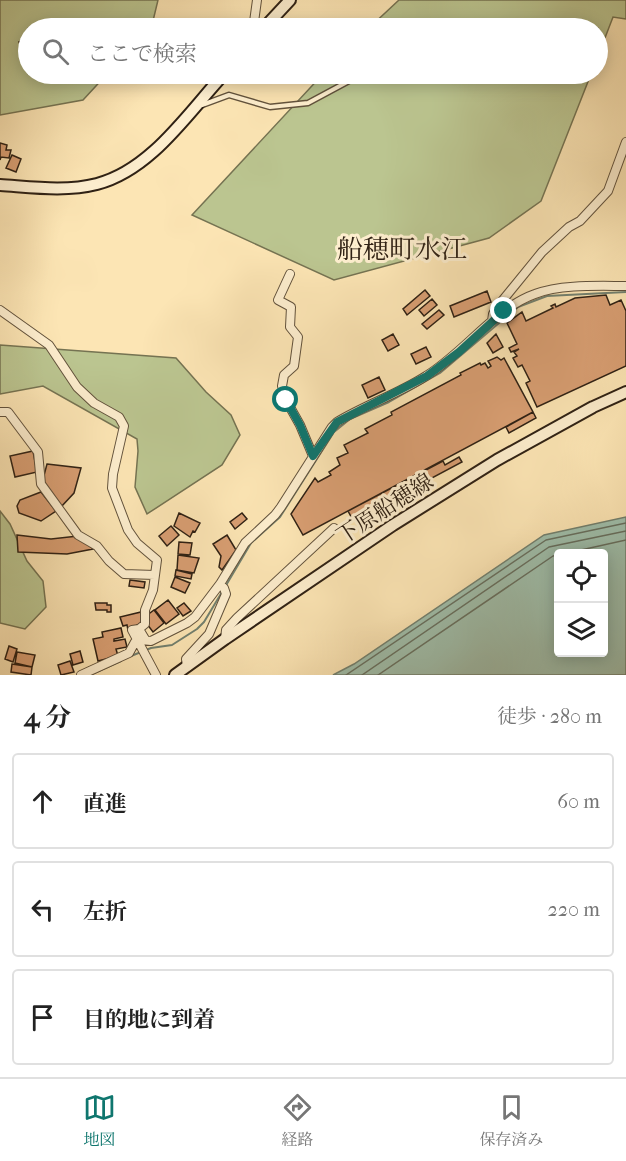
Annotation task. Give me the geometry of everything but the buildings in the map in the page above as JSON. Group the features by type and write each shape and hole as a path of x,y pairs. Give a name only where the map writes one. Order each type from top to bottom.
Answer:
{"main road":[{"path":"273,18 290,0"},
{"path":"0,185 68,188 96,184 117,176 151,154 215,84"},
{"name":"下原船穂線","path":"176,675 393,525 497,460 593,407 626,392"}],"street":[{"path":"255,18 257,0"},
{"path":"492,321 498,306 542,252 569,227 580,221 608,191 626,142"},
{"path":"290,274 278,300 291,307 290,327 298,337 294,366 284,375 282,386 286,400 313,456"},
{"path":"81,675 129,653 195,617 222,586 250,537 275,515 337,422 427,376 459,352 504,311 536,293 593,286 626,286"},
{"path":"0,310 49,345 77,387 94,403 119,417 124,426 112,474 112,488 128,530 137,543 157,560 153,590 145,610 145,624 139,629 141,645 156,675"},
{"path":"0,412 8,412 38,452 41,484 78,535 97,546 124,574 155,575"},
{"path":"225,639 226,630 237,618 334,528"},
{"path":"187,667 186,658 209,634 226,594 222,586"}],"lane":[{"path":"190,111 229,94 270,107 308,103 343,84"}],"green space":[{"path":"0,0 158,0 154,18 18,18 18,84 98,84 83,100 0,115"},
{"path":"399,0 626,0 626,19 613,17 608,30 608,18 380,18"},
{"path":"314,84 587,84 541,201 489,238 334,280 192,215"},
{"path":"0,345 176,358 206,392 231,415 240,435 222,465 147,514 135,487 137,439 43,386 0,394"},
{"path":"0,511 10,524 27,561 43,581 46,607 25,629 0,623"}],"water":[{"path":"626,517 626,675 333,675 354,664 544,535"}],"waterway":[{"path":"225,587 251,543 280,517 334,432 350,419 389,402 440,373 518,307 547,296 626,292"},
{"path":"131,656 151,648 172,645 197,629 204,622 222,592"},
{"path":"90,675 121,661"}],"district":[{"name":"船穂町水江","path":"402,249"}],"route":[{"path":"286,400 313,456 337,422 427,376 459,352 504,311"}]}
